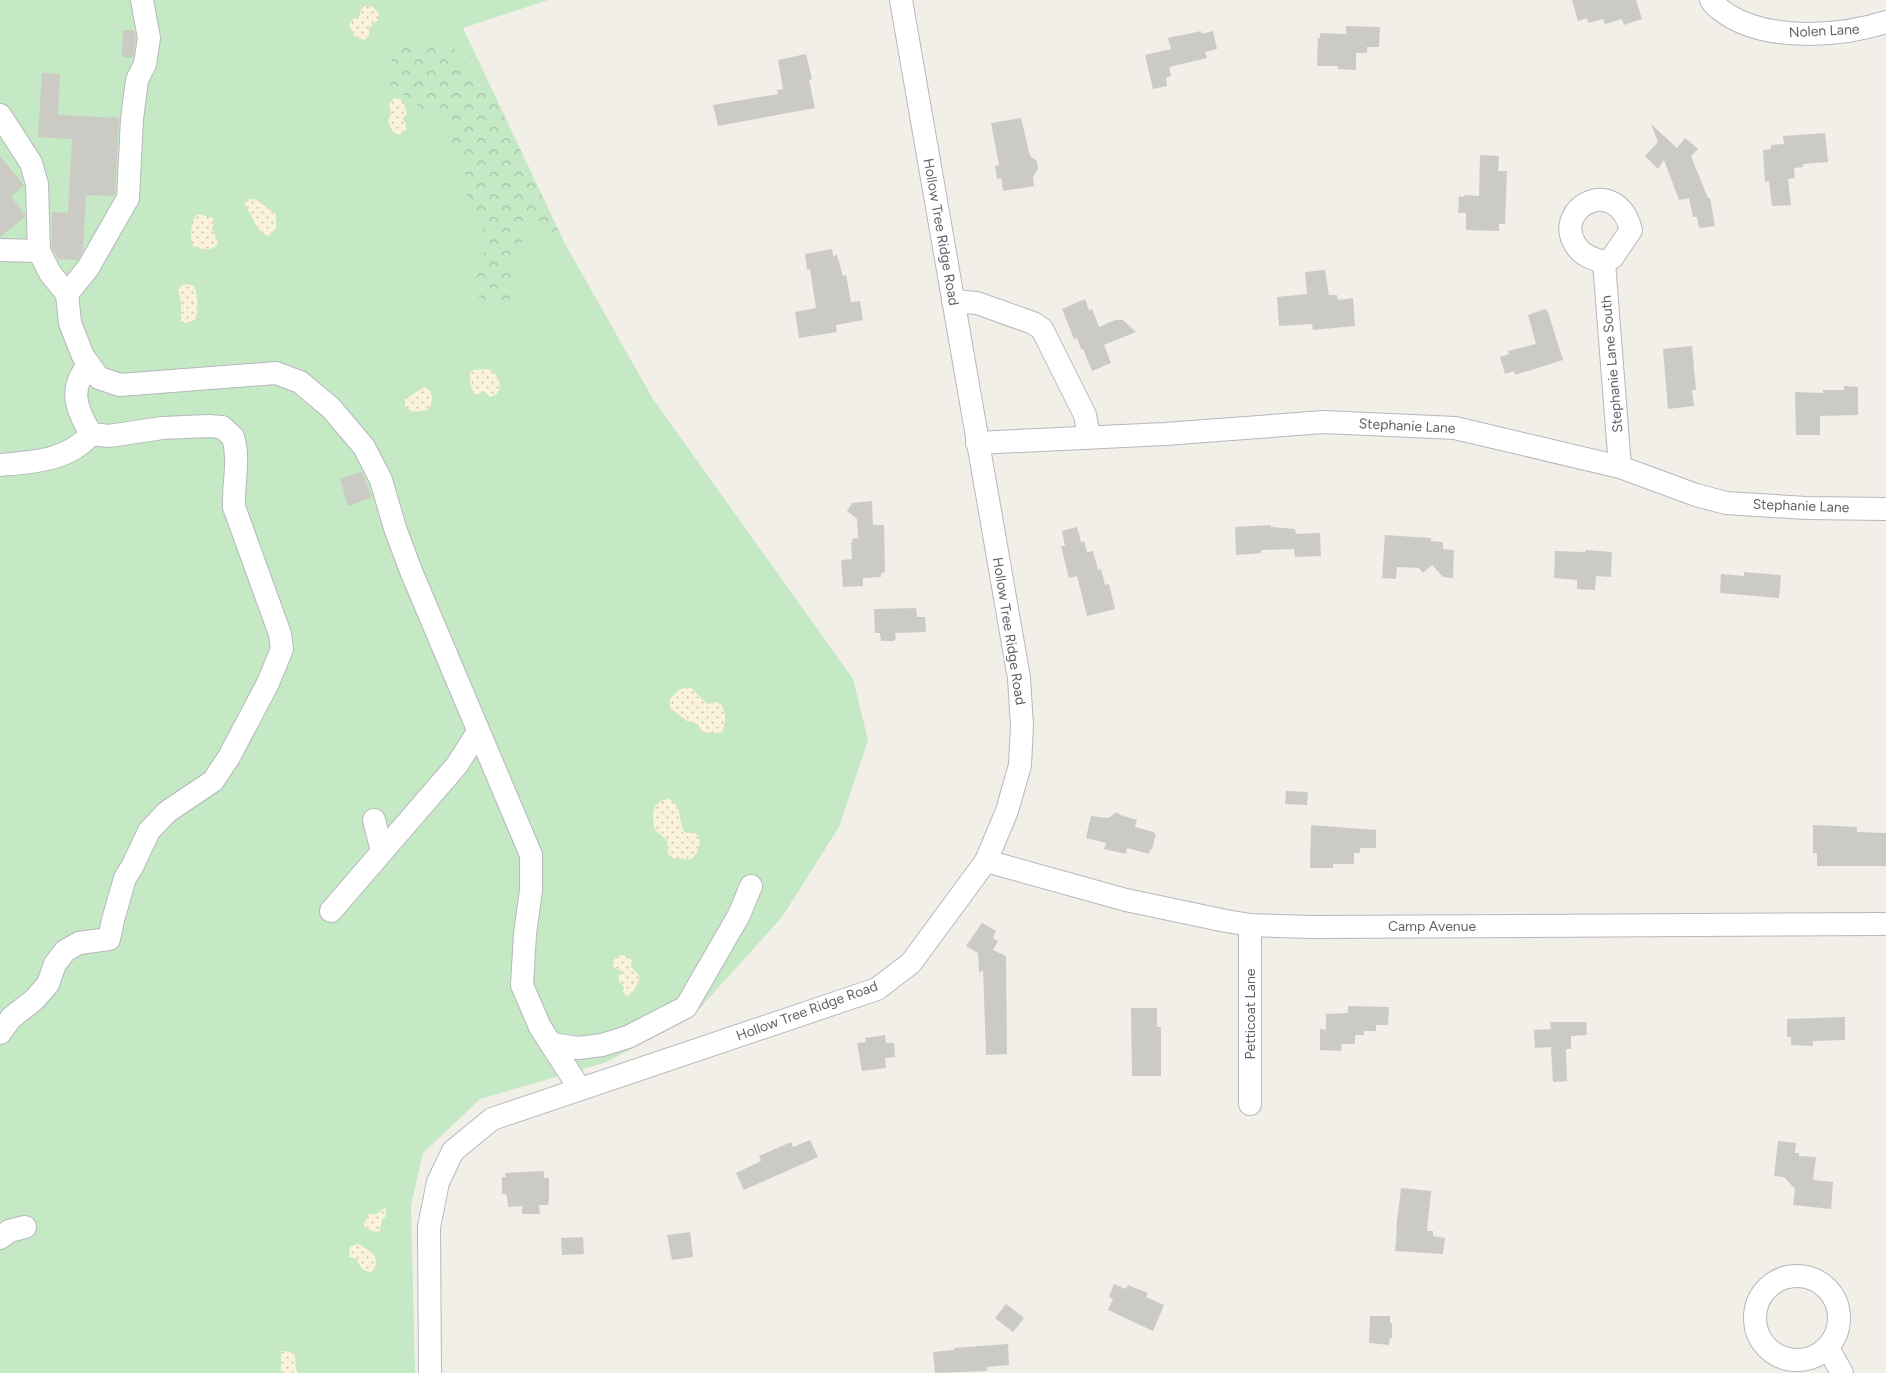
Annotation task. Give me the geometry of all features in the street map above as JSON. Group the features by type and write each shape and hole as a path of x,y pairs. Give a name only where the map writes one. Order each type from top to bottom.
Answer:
{"street":[{"path":"67,294 88,268 128,198 132,119 137,80 145,64 149,38 142,0"},
{"name":"Hollow Tree Ridge Road","path":"430,1373 429,1227 438,1182 453,1151 492,1119 877,989 911,963 986,861 1007,811 1020,765 1022,726 1019,678 901,0"},
{"name":"Nolen Lane","path":"1711,0 1714,6 1739,22 1781,33 1826,33 1869,28 1886,22"},
{"path":"0,115 31,163 37,184 39,251 50,273 67,294 70,323 83,356 99,378 120,385 276,373 300,382 331,408 364,447 381,480 395,528 411,571 531,854 522,985 540,1028 580,1089"},
{"path":"0,250 39,251"},
{"name":"Stephanie Lane South","path":"1604,262 1620,467"},
{"path":"953,301 977,303 1033,323 1042,329 1085,415 1089,438"},
{"path":"89,365 80,375 77,383 77,404 91,434"},
{"name":"Stephanie Lane","path":"977,443 1164,434 1324,422 1455,428 1620,467 1726,503 1806,508 1886,509"},
{"path":"0,1033 11,1018 34,1000 48,984 55,964 66,951 79,942 109,939 125,878 149,831 167,812 213,781 229,757 268,683 282,649 280,634 234,507 233,491 237,458 233,437 222,427 208,426 162,428 110,436 91,434"},
{"path":"0,465 50,458 69,453 83,444 91,434"},
{"path":"331,912 457,765 478,732"},
{"path":"374,820 382,851"},
{"name":"Camp Avenue","path":"986,861 1126,900 1226,921 1250,924 1321,927 1886,924"},
{"path":"551,1044 578,1048 602,1045 628,1037 686,1007 739,915 751,886"},
{"name":"Petticoat Lane","path":"1250,924 1250,1104"},
{"path":"0,1238 9,1230 25,1226"},
{"path":"1828,1348 1842,1373"}],"green space":[{"path":"0,0 548,0 463,28 564,242 653,399 853,679 868,740 839,827 782,917 691,1018 604,1063 480,1099 423,1153 411,1205 415,1373 0,1373"},
{"path":"398,43 454,49 500,107 564,242 532,224 518,252 509,304 482,307 472,273 490,243 467,199 467,179 453,145 444,114 428,114 390,84 392,48"}],"sand":[{"path":"365,6 373,7 379,14 378,20 369,28 369,35 365,40 354,36 349,24 359,16 362,8"},
{"path":"394,98 400,99 405,106 407,114 403,118 407,129 399,135 393,132 388,122 391,113 389,104"},
{"path":"250,199 255,199 276,214 276,228 269,236 260,231 246,208 245,204"},
{"path":"198,214 213,218 214,224 212,228 218,243 213,248 204,249 193,246 191,229 193,220"},
{"path":"182,285 194,286 197,307 195,320 185,323 181,322 181,303 178,290"},
{"path":"489,369 496,375 500,384 498,392 490,397 484,391 474,394 470,383 470,372 473,370"},
{"path":"425,387 430,390 432,396 430,407 428,410 412,412 405,406 405,400"},
{"path":"691,688 707,704 716,702 721,704 725,718 722,732 702,732 698,724 687,721 670,708 670,699 679,690"},
{"path":"669,799 679,811 681,824 686,833 695,833 698,836 700,843 698,851 690,860 673,858 668,854 667,840 655,830 654,810 663,800"},
{"path":"623,955 632,960 631,967 640,978 633,992 627,996 623,992 624,987 618,977 622,973 621,970 615,969 612,963 616,957"},
{"path":"386,1207 386,1216 382,1220 379,1233 365,1228 364,1224 368,1214 376,1214"},
{"path":"357,1244 373,1252 376,1265 371,1272 362,1268 357,1259 349,1257 350,1247"},
{"path":"281,1351 293,1352 298,1373 281,1373"}],"building":[{"path":"1572,0 1636,0 1642,19 1624,25 1622,19 1605,24 1603,19 1588,23 1587,18 1578,21"},
{"path":"1346,26 1380,27 1379,47 1367,47 1367,53 1356,53 1356,70 1338,69 1338,66 1317,66 1318,38 1320,38 1320,33 1346,34"},
{"path":"123,30 134,30 136,38 133,58 122,57"},
{"path":"1201,31 1202,34 1213,31 1217,49 1205,52 1207,58 1169,67 1171,76 1166,78 1167,86 1153,89 1145,55 1171,49 1168,38"},
{"path":"806,54 812,79 809,80 815,108 718,126 713,105 778,94 777,90 783,89 778,60"},
{"path":"42,73 60,74 58,115 119,118 115,194 114,196 86,195 83,251 78,260 58,259 52,248 52,212 68,213 72,139 38,137"},
{"path":"1021,118 1030,156 1037,161 1038,169 1033,177 1034,186 1003,191 1001,178 997,179 995,166 999,165 991,123"},
{"path":"1651,124 1677,148 1685,138 1698,149 1691,156 1708,198 1710,198 1715,226 1699,228 1697,217 1693,217 1689,198 1679,200 1664,160 1658,169 1645,156 1658,142"},
{"path":"1825,133 1828,162 1803,164 1803,167 1794,168 1795,178 1788,179 1791,205 1772,206 1769,181 1765,182 1763,150 1771,149 1771,145 1784,144 1783,136"},
{"path":"1480,155 1499,156 1498,171 1507,171 1505,224 1499,224 1499,231 1466,230 1466,213 1458,213 1459,196 1479,196"},
{"path":"0,156 24,185 11,197 25,214 25,217 0,237"},
{"path":"832,249 833,256 837,255 843,276 846,275 851,302 860,301 863,320 836,325 837,332 799,338 795,312 816,308 810,269 807,270 805,254"},
{"path":"1325,270 1329,295 1337,295 1338,300 1353,298 1355,326 1313,330 1312,324 1279,326 1277,297 1307,294 1305,272"},
{"path":"1085,299 1089,310 1092,309 1099,327 1115,320 1123,320 1136,332 1104,345 1111,363 1092,371 1077,338 1074,339 1062,309"},
{"path":"1545,309 1548,312 1563,360 1515,375 1514,371 1505,374 1500,357 1509,354 1508,351 1536,344 1528,315"},
{"path":"1692,346 1696,390 1692,390 1694,406 1668,409 1663,349"},
{"path":"1844,386 1858,387 1858,415 1820,416 1820,435 1796,435 1795,392 1823,393 1823,390 1844,390"},
{"path":"362,472 372,497 348,506 340,479"},
{"path":"872,501 873,525 884,525 885,572 881,573 881,577 863,578 863,586 843,587 841,560 852,559 851,542 853,542 852,539 858,538 857,519 847,511 852,503"},
{"path":"1271,525 1271,527 1295,529 1296,534 1320,533 1321,556 1295,557 1294,549 1261,550 1261,553 1236,555 1235,527"},
{"path":"1077,527 1081,542 1084,541 1087,552 1093,551 1098,570 1101,569 1105,585 1109,584 1115,609 1087,616 1077,576 1069,578 1061,546 1065,546 1062,531"},
{"path":"1385,535 1431,538 1431,541 1443,542 1443,549 1454,550 1453,578 1443,577 1432,565 1423,573 1419,568 1397,567 1396,579 1382,578"},
{"path":"1585,550 1612,552 1611,577 1596,576 1595,590 1577,589 1577,580 1554,578 1555,551 1585,552"},
{"path":"1744,572 1781,575 1779,598 1720,593 1721,574 1744,576"},
{"path":"916,608 917,617 925,617 926,632 895,633 896,639 894,641 881,641 880,633 875,633 874,609"},
{"path":"1286,791 1308,792 1307,805 1285,804"},
{"path":"1117,812 1120,815 1137,820 1135,827 1156,834 1152,850 1150,849 1149,854 1127,848 1126,854 1104,849 1106,843 1086,838 1091,816 1108,818"},
{"path":"1311,825 1376,830 1376,848 1360,848 1360,853 1354,853 1354,864 1333,864 1333,868 1310,868"},
{"path":"1813,825 1857,827 1857,832 1886,833 1886,866 1817,866 1817,853 1813,853"},
{"path":"982,923 996,931 993,938 998,941 993,950 1006,956 1007,1054 986,1055 983,970 979,973 978,953 966,946"},
{"path":"1348,1006 1389,1007 1388,1025 1376,1025 1376,1031 1364,1031 1364,1035 1355,1035 1355,1044 1342,1044 1341,1051 1320,1050 1320,1029 1326,1030 1326,1014 1348,1013"},
{"path":"1131,1008 1157,1008 1157,1027 1161,1027 1161,1076 1132,1076"},
{"path":"1845,1017 1845,1040 1813,1041 1813,1046 1791,1045 1791,1037 1787,1037 1787,1019"},
{"path":"1550,1022 1586,1022 1587,1035 1571,1036 1571,1049 1566,1049 1567,1081 1553,1082 1551,1047 1535,1048 1534,1030 1551,1029"},
{"path":"885,1035 886,1043 894,1043 895,1057 885,1058 886,1068 862,1071 857,1043 866,1042 865,1038"},
{"path":"810,1140 818,1157 744,1190 736,1173 761,1161 759,1156 791,1142 793,1147"},
{"path":"1778,1141 1796,1143 1795,1153 1799,1153 1799,1156 1816,1157 1813,1180 1833,1182 1831,1209 1793,1205 1795,1189 1784,1177 1774,1176"},
{"path":"544,1171 544,1178 549,1178 549,1199 548,1205 539,1205 540,1214 522,1214 522,1206 508,1207 506,1194 502,1194 502,1177 506,1177 505,1173"},
{"path":"1401,1188 1431,1191 1427,1231 1433,1231 1433,1236 1445,1238 1443,1254 1395,1251"},
{"path":"690,1232 693,1257 672,1260 667,1235"},
{"path":"583,1237 584,1254 562,1255 561,1238"},
{"path":"1114,1284 1126,1289 1128,1285 1148,1293 1146,1297 1164,1305 1153,1331 1108,1310 1113,1299 1109,1297"},
{"path":"1006,1304 1024,1318 1013,1332 995,1318"},
{"path":"1370,1316 1390,1316 1392,1338 1390,1338 1389,1345 1369,1343"},
{"path":"1008,1344 1009,1365 987,1367 987,1371 935,1373 933,1352 954,1350 954,1348"}]}
